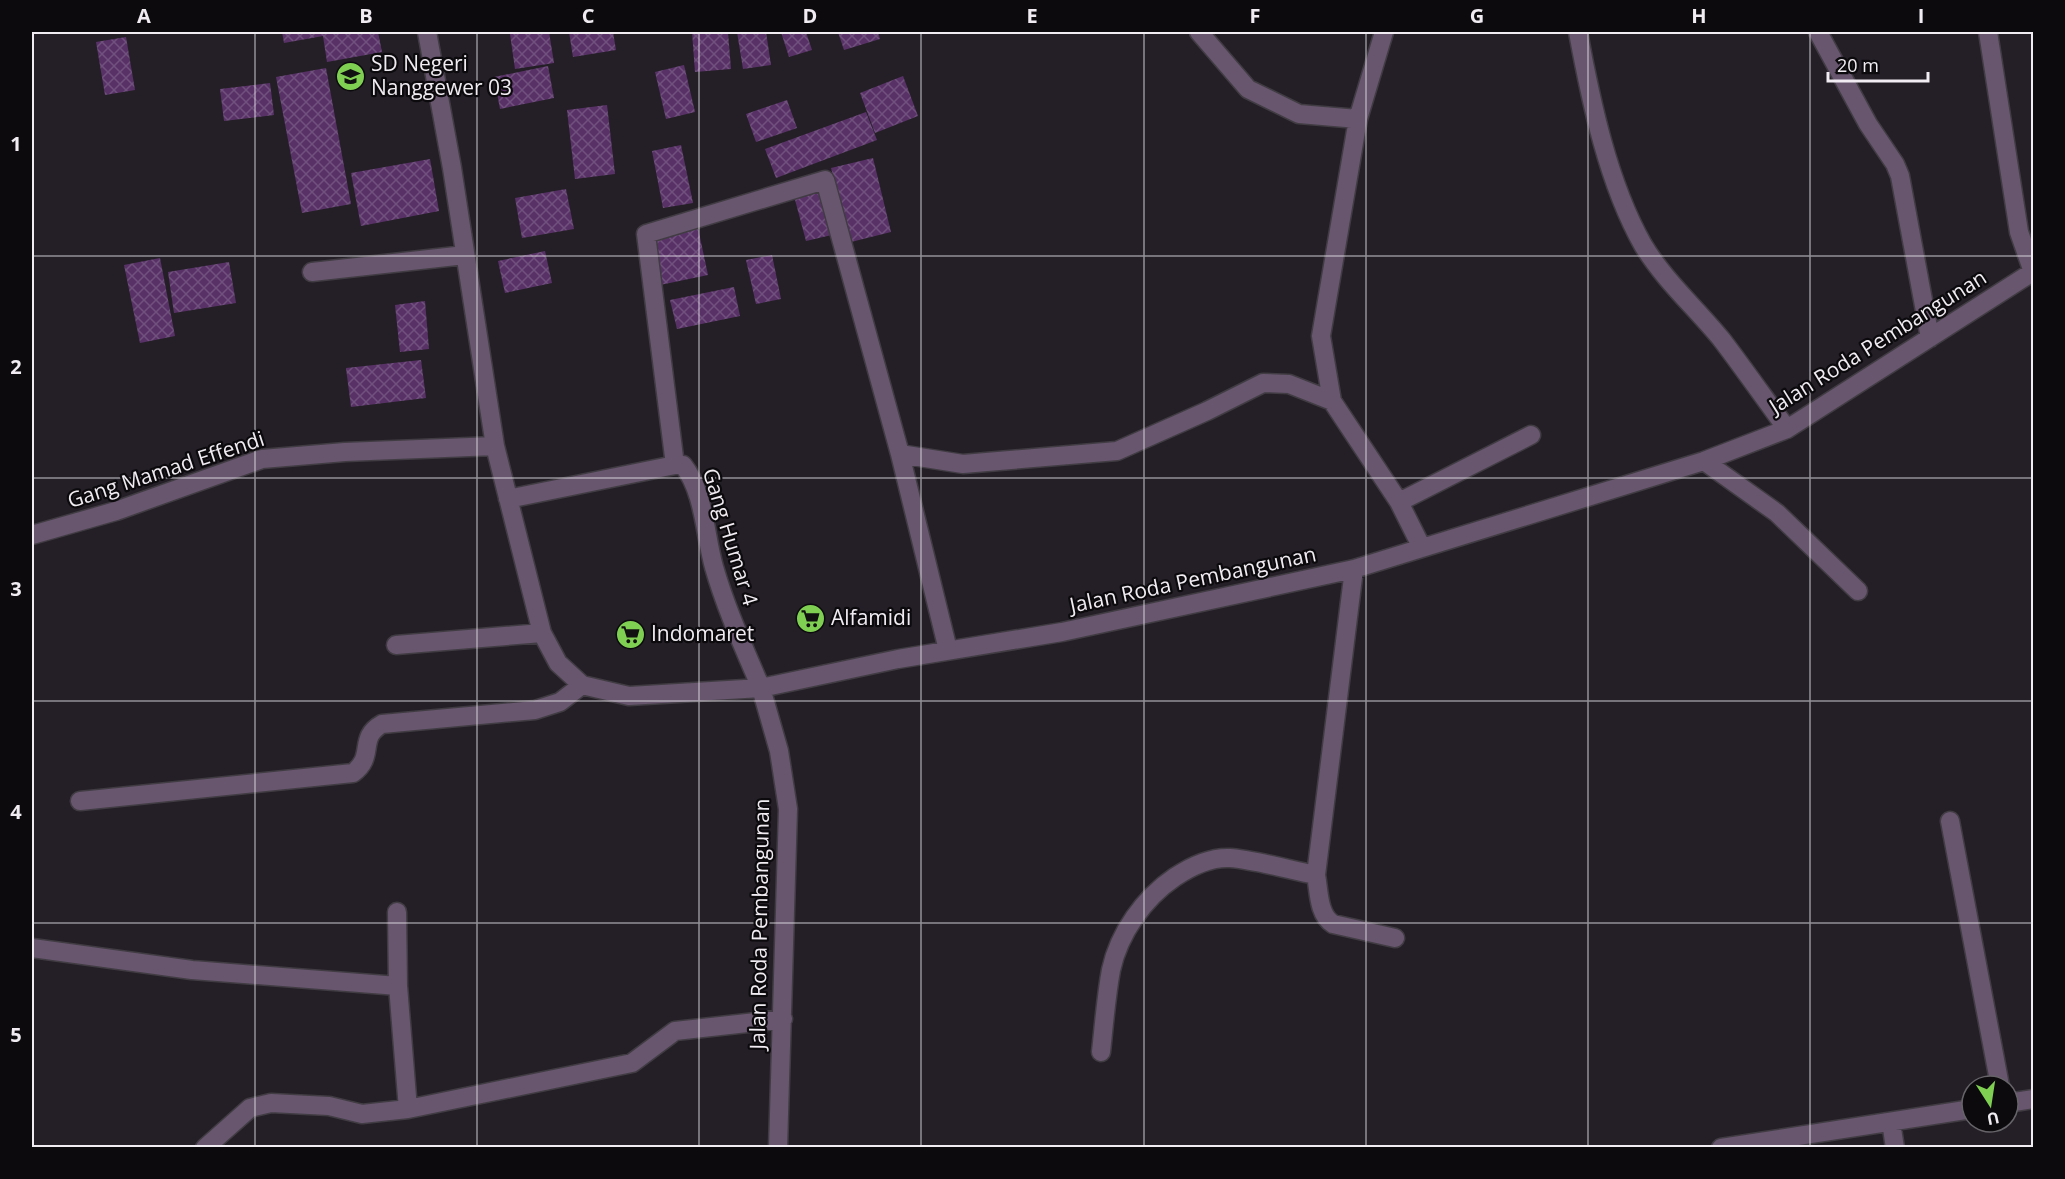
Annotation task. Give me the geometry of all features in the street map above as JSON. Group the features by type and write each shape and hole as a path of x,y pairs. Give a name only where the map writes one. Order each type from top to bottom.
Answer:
{"street":[{"path":"427,32 452,168 495,446 542,633 558,663 582,685 629,696 761,688"},
{"path":"1199,32 1248,89 1299,114 1358,120"},
{"path":"1384,32 1358,120 1321,336 1332,401 1399,502 1422,548"},
{"path":"1578,32 1587,81 1621,201 1644,247 1669,280 1722,340 1787,429"},
{"path":"1818,32 1868,124 1895,164 1900,176 1930,338"},
{"path":"1988,32 2019,232 2033,272"},
{"path":"675,465 646,234 825,180 900,454 948,650"},
{"path":"312,272 465,255"},
{"name":"Jalan Roda Pembangunan","path":"778,1148 788,809 779,751 761,688 948,650 1062,632 1354,569 1704,461 1787,429 2033,272"},
{"path":"900,454 963,464 1117,451 1263,383 1289,384 1332,401"},
{"path":"1399,502 1531,435"},
{"name":"Gang Mamad Effendi","path":"32,535 116,511 262,459 345,452 495,446"},
{"path":"1704,461 1777,513 1858,591"},
{"name":"Gang Humar 4","path":"508,499 683,465 695,484 714,566 725,600 761,688"},
{"path":"1354,569 1316,875 1322,911 1328,921 1395,938"},
{"path":"396,645 542,633"},
{"path":"80,801 353,773 362,766 366,758 368,738 373,729 382,724 535,710 560,702 582,685"},
{"path":"1950,821 1998,1074"},
{"path":"1101,1052 1112,968 1126,932 1147,901 1160,887 1185,871 1210,860 1229,858 1316,875"},
{"path":"397,912 398,986 408,1109"},
{"path":"32,948 192,970 398,986"},
{"path":"205,1148 250,1108 271,1102 329,1106 362,1114 408,1109 632,1063 675,1031 783,1019"},
{"path":"1721,1148 1960,1111"},
{"path":"1891,1122 1895,1148"}],"building":[{"path":"282,32 378,32 382,52 327,62 323,36 284,43"},
{"path":"549,32 554,63 515,69 510,34"},
{"path":"569,32 613,32 616,50 573,57"},
{"path":"692,32 728,32 731,69 695,72"},
{"path":"737,32 766,32 771,65 743,69"},
{"path":"781,32 806,32 812,50 789,57"},
{"path":"838,32 878,32 880,39 844,50"},
{"path":"126,37 135,90 105,95 96,42"},
{"path":"684,65 695,112 666,119 655,72"},
{"path":"548,66 554,98 500,109 494,77"},
{"path":"326,68 351,204 302,213 276,77"},
{"path":"903,76 918,116 875,133 860,93"},
{"path":"270,83 274,115 224,121 220,89"},
{"path":"787,100 797,128 756,142 746,114"},
{"path":"607,105 615,174 575,179 567,110"},
{"path":"866,112 877,140 776,178 765,149"},
{"path":"681,145 693,203 663,208 652,151"},
{"path":"873,158 891,232 851,242 831,168"},
{"path":"430,159 439,211 361,226 351,173"},
{"path":"826,188 836,234 806,241 794,196"},
{"path":"566,189 574,229 522,238 515,198"},
{"path":"698,228 708,275 660,285 651,238"},
{"path":"545,251 552,283 505,293 498,261"},
{"path":"772,255 781,299 756,304 746,260"},
{"path":"160,258 175,336 140,343 124,265"},
{"path":"229,262 236,303 174,313 168,272"},
{"path":"734,287 740,316 677,329 670,300"},
{"path":"425,301 429,349 400,352 395,305"},
{"path":"421,360 426,398 351,407 346,368"}],"place":[{"name":"SD Negeri Nanggewer 03","path":"350,76"},
{"name":"Alfamidi","path":"810,618"},
{"name":"Indomaret","path":"630,634"}]}
